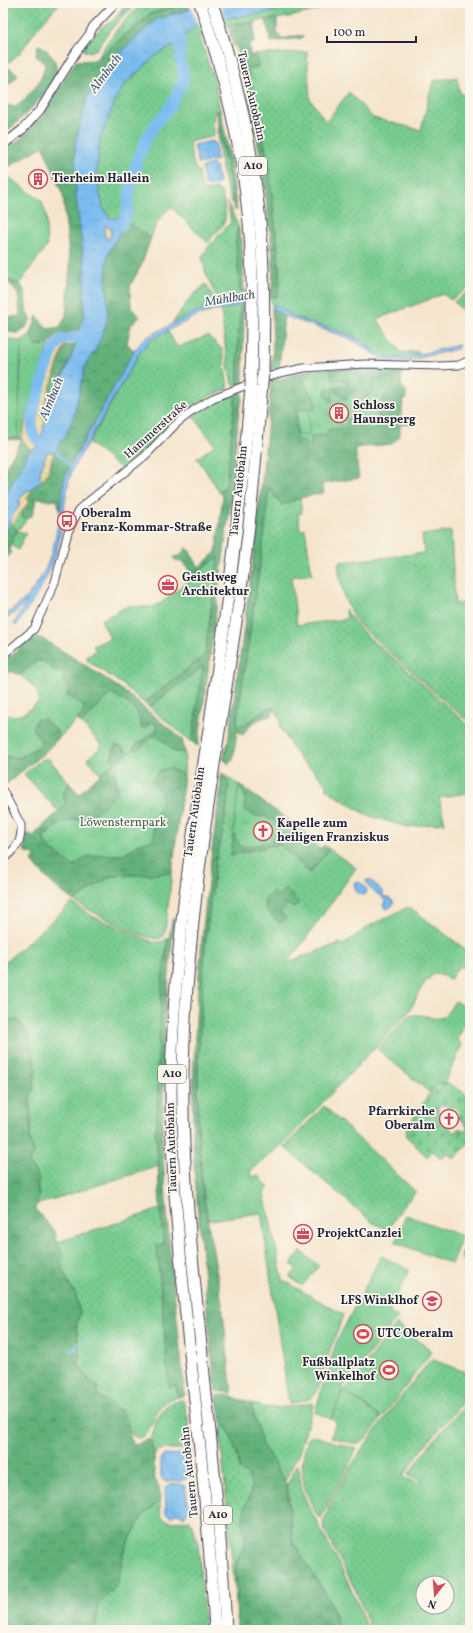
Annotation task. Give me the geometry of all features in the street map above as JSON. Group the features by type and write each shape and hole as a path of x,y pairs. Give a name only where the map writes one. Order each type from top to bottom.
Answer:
{"highway":[{"name":"Tauern Autobahn","path":"200,3 236,80 244,117 255,176 262,240 264,302 262,379 256,456 241,590 195,903 188,976 183,1071 185,1178 190,1246 206,1386 201,1401 215,1630"},
{"name":"Tauern Autobahn","path":"212,3 244,179 251,247 253,303 251,383 240,506 184,907 175,1014 171,1090 176,1204 194,1390 201,1401 220,1530 226,1630"}],"main road":[{"path":"3,145 23,128 40,110 76,52 89,35 101,25 110,13 114,4"}],"street":[{"name":"Hammerstraße","path":"3,655 34,629 55,582 68,532 80,508 145,456 176,424 194,410 213,398 257,380 304,368 365,364 440,366 458,365 470,360"},
{"path":"3,791 21,825 22,830 19,843 3,860"}],"green space":[{"path":"3,3 60,3 38,27 20,53 3,67"},
{"path":"125,3 138,3 122,17 121,10"},
{"path":"145,3 186,3 150,14 96,60 112,36 130,15"},
{"path":"187,3 190,10 157,19 106,66 87,99 75,143 76,196 85,270 84,315 79,330 57,335 49,344 35,346 31,334 37,316 48,329 60,327 66,316 70,267 63,195 43,146 3,170 3,152 26,134 43,115 76,61 96,60 150,14"},
{"path":"306,3 347,3 289,17 228,25 200,37 214,80 220,110 213,113 214,136 189,142 194,167 199,171 201,188 205,191 218,189 221,192 225,212 224,223 208,243 171,207 164,213 154,229 151,238 127,222 131,214 124,213 114,219 109,218 103,208 96,177 100,138 117,97 125,84 155,56 174,45 195,26 227,18 265,13"},
{"path":"121,10 122,17 106,35 97,49 90,52 84,51 84,46 104,25 113,21"},
{"path":"277,18 277,33 281,38 304,36 302,38 271,42 266,20"},
{"path":"255,22 254,42 249,43 250,57 257,57 258,67 247,69 255,98 270,172 280,282 277,297 270,295 273,268 264,179 248,93 238,50 233,44 228,25"},
{"path":"38,45 46,49 54,59 56,71 49,87 34,106 3,134 3,102 4,104 15,107 30,93 44,71 45,64 36,56"},
{"path":"307,52 310,99 326,122 349,92 373,118 421,130 433,81 457,77 460,94 470,96 470,184 466,186 467,190 470,192 470,286 451,300 443,294 377,319 401,353 418,351 422,355 402,358 386,357 379,354 353,336 297,318 272,304 270,295 277,297 279,279 278,251 264,146 257,107 247,68 258,67 257,57 250,55"},
{"path":"9,68 18,74 15,79 3,89 3,73"},
{"path":"220,110 229,152 237,210 235,210 216,111"},
{"path":"218,124 235,210 227,189 222,168"},
{"path":"3,173 42,201 46,215 47,246 19,284 3,277"},
{"path":"227,201 238,226 236,242 240,291 244,291 246,301 220,306 206,274 202,257 209,246 231,222"},
{"path":"127,222 151,238 141,266 130,286 131,308 140,317 131,325 127,343 134,351 133,354 70,465 64,482 60,510 57,500 49,501 40,498 36,500 32,516 24,518 21,513 28,503 28,497 34,486 41,482 48,472 54,452 66,435 73,418 86,363 95,351 106,279 107,258 111,248"},
{"path":"238,226 242,241 244,291 240,291 236,242"},
{"path":"5,278 15,281 24,290 26,308 31,319 23,331 16,333 3,328 3,316 20,316 18,294"},
{"path":"206,284 217,306 196,312 171,325 191,297"},
{"path":"470,290 470,318 454,302"},
{"path":"242,304 238,335 238,383 243,383 235,386 232,384 228,365 221,310"},
{"path":"241,307 244,307 243,383 238,384 238,335"},
{"path":"272,308 284,316 279,370 271,372 273,348"},
{"path":"167,330 177,347 208,336 222,349 228,389 206,398 189,409 123,470 89,443 140,352 150,340"},
{"path":"3,334 11,340 21,341 18,438 3,437"},
{"path":"31,334 35,346 49,344 39,376 39,383 26,417 22,438 18,438 21,341"},
{"path":"65,345 75,345 45,420 41,415"},
{"path":"383,367 400,369 402,372 401,385 406,391 406,398 403,402 401,417 407,421 412,420 416,422 400,425 400,436 392,444 355,448 359,478 322,484 324,493 300,498 282,505 268,487 267,515 236,727 249,722 270,707 275,709 271,716 254,722 243,735 237,731 233,759 229,764 223,759 228,743 241,653 263,473 271,382 310,370 316,396 315,409 296,440 305,440 311,445 311,437 328,433 328,429 346,419 379,421 379,408 382,405 383,397 390,391 374,384 370,393 363,398 344,398 340,393 333,398 331,402 325,394 326,389 332,387 339,389 332,380 330,369"},
{"path":"330,369 332,380 340,379 346,381 347,386 345,388 332,387 326,389 325,394 331,402 333,398 332,393 334,392 347,399 349,394 354,395 358,399 367,398 374,384 383,379 389,378 393,381 392,386 383,397 382,405 379,408 377,426 366,431 357,419 347,419 346,428 328,429 328,433 311,437 311,445 305,445 305,440 296,440 296,408 315,409 316,396 312,396 304,381 310,374 310,370"},
{"path":"242,391 230,505 198,746 192,742 203,666 149,707 144,703 205,655 218,557 193,576 183,562 175,560 173,557 180,556 187,547 199,567 216,552 223,496 219,491 226,487 236,393"},
{"path":"236,393 226,487 219,491 197,458 215,445 193,416 221,398"},
{"path":"297,410 309,410 309,435 297,435"},
{"path":"3,437 22,438 22,440 3,439"},
{"path":"22,440 30,449 11,485 3,496 3,471"},
{"path":"268,487 282,505 300,498 302,513 298,514 300,530 305,529 312,574 291,577 297,625 347,619 345,609 366,635 470,726 466,729 470,739 470,792 439,798 445,823 407,827 367,815 326,789 327,786 314,771 300,760 280,727 281,721 275,709 259,715 236,727 267,515"},
{"path":"21,513 22,517 28,518 17,531 13,524"},
{"path":"9,524 13,524 17,531 11,543 11,553 3,560 3,537 5,536"},
{"path":"17,531 26,533 18,550 10,544"},
{"path":"451,531 455,604 470,602 470,720 463,717 358,624 349,609 344,596 338,565 340,562 424,553 422,535"},
{"path":"218,557 205,655 144,703 122,684 88,661 86,658 96,650 93,646 110,638 101,620 128,606 152,607 161,603"},
{"path":"31,635 43,639 121,689 182,739 185,753 174,752 164,741 153,737 137,750 134,749 135,746 157,730 156,725 151,722 142,729 139,713 112,693 81,723 77,720 83,713 84,706 67,695 68,686 63,682 64,676 43,661 37,661 20,675 11,671 3,677 3,659 13,655"},
{"path":"37,660 52,666 62,674 67,682 67,695 84,706 83,713 59,738 56,730 32,729 42,740 40,746 19,758 3,756 3,712 13,716 22,714 38,703 38,694 20,675"},
{"path":"203,666 192,742 149,707"},
{"path":"112,693 134,709 139,717 139,722 146,727 152,722 156,725 157,730 128,753 120,746 111,758 116,763 101,774 87,759 102,746 81,723"},
{"path":"44,719 56,730 59,738 44,753 4,786 3,756 19,758 40,746 41,740 32,729 36,720"},
{"name":"Löwensternpark","path":"153,737 159,737 174,752 185,753 184,775 170,768 160,770 152,780 160,793 161,799 154,818 153,838 135,846 128,852 119,855 102,854 92,856 73,866 47,846 43,836 48,834 61,823 87,817 98,812 118,792 115,774 106,769 134,749 137,750"},
{"path":"115,746 120,746 128,753 116,763 111,758"},
{"path":"48,758 69,783 63,794 66,804 59,812 24,774 41,760"},
{"path":"170,768 184,775 172,873 110,876 74,901 46,878 32,861 35,857 32,853 27,854 24,850 27,833 33,836 66,804 63,794 69,783 79,794 106,769 115,774 118,792 108,804 91,816 66,821 59,825 43,836 44,841 55,853 73,866 94,855 121,855 127,853 137,845 150,841 154,834 152,823 158,810 159,790 152,780 160,770"},
{"path":"221,773 227,777 229,788 224,827 216,859 205,943 198,1069 198,1127 203,1194 222,1303 232,1393 216,1391 197,1206 193,1140 197,997 209,871 221,787"},
{"path":"227,777 239,785 231,855 279,844 310,873 329,849 356,868 297,951 285,963 340,943 343,945 369,926 406,908 411,908 470,953 470,972 459,966 450,980 435,973 430,977 420,991 409,1012 282,1145 250,1171 252,1177 258,1175 269,1188 264,1193 283,1280 344,1315 330,1350 317,1392 309,1399 289,1404 261,1213 208,1220 204,1199 199,1133 199,1045 206,938 213,874 227,807"},
{"path":"239,785 307,833 305,838 320,849 324,845 329,849 310,873 279,844 231,855"},
{"path":"239,785 245,797 245,810 254,816 265,817 279,823 293,823 307,833 278,834 270,842 241,848 233,833"},
{"path":"172,873 166,925 164,935 159,939 151,938 128,930 74,901 110,876"},
{"path":"285,888 299,903 293,909 288,904 280,912 286,919 280,924 265,908 264,900 273,891 278,896"},
{"path":"72,903 94,917 153,942 161,942 168,937 161,1007 159,1053 156,1145 159,1166 35,1205 39,1197 36,1173 28,1162 34,1153 30,1141 30,1098 33,1091 35,1060 30,1047 29,1036 3,1019 3,964"},
{"path":"172,919 174,919 165,1019 162,1140 169,1244 185,1395 178,1397 176,1385 169,1387 157,1245 164,1244 160,1209 157,1140 155,1132 157,1124 158,1057 162,980"},
{"path":"455,1001 467,1009 466,1014 470,1016 457,1039 462,1044 457,1058 444,1083 436,1083 429,1092 377,1049 409,1016 417,1015 439,1018 444,1016 449,1011"},
{"path":"3,1019 8,1021 16,1019 21,1024 29,1036 30,1047 35,1060 36,1071 33,1091 30,1098 30,1141 34,1153 28,1162 39,1180 37,1186 39,1197 35,1209 55,1231 57,1242 63,1258 60,1261 70,1286 75,1293 80,1313 76,1326 80,1355 78,1363 90,1382 98,1387 97,1393 119,1410 125,1417 133,1442 136,1445 146,1439 151,1440 154,1456 155,1480 159,1486 160,1501 143,1515 124,1550 117,1585 98,1605 95,1630 3,1630"},
{"path":"436,1083 445,1083 463,1092 470,1098 470,1142 454,1159 447,1153 441,1159 433,1151 427,1157 407,1137 406,1130","holes":["441,1105 445,1105 449,1109 452,1106 459,1113 457,1115 459,1119 465,1122 464,1124 468,1127 464,1132 459,1128 455,1133 437,1117 440,1114 438,1112 438,1108"]},
{"path":"324,1106 416,1192 403,1206 388,1230 372,1222 284,1147"},
{"path":"160,1209 164,1244 157,1245 169,1386 176,1385 178,1397 164,1403 157,1411 146,1434 142,1437 137,1437 129,1432 126,1419 122,1413 97,1393 98,1387 90,1382 78,1363 80,1355 76,1326 80,1313 75,1293 70,1286 60,1261 57,1242"},
{"path":"406,1215 462,1236 451,1264 395,1242"},
{"path":"466,1243 470,1244 470,1248 465,1262 461,1257"},
{"path":"301,1251 319,1266 302,1286 290,1277 297,1269 291,1264"},
{"name":"UTC Oberalm","path":"381,1256 409,1270 389,1313 398,1317 343,1387 331,1419 315,1412 336,1343"},
{"name":"Fußballplatz Winkelhof","path":"397,1324 432,1351 382,1418 345,1390"},
{"path":"431,1359 470,1374 470,1394 421,1450 403,1477 419,1483 420,1480 408,1475 431,1443 470,1400 470,1630 371,1630 356,1591 324,1529 323,1523 344,1479 385,1417"},
{"path":"343,1389 381,1418 370,1434 361,1442 350,1443 331,1437 336,1422 331,1419"},
{"path":"226,1395 251,1403 262,1444 287,1485 293,1542 330,1601 339,1630 237,1630 236,1602 238,1592 236,1582 236,1564 246,1541 242,1524 245,1506 250,1497 252,1485 247,1474 239,1470 239,1462 229,1430 223,1424 219,1412 217,1396"},
{"path":"183,1400 190,1431 188,1443 185,1449 158,1450 154,1456 151,1440 157,1419 166,1406 174,1401"},
{"path":"251,1403 263,1407 278,1408 313,1403 299,1453 285,1481 262,1444"},
{"path":"223,1424 233,1439 238,1458 239,1470 247,1474 252,1485 250,1497 246,1505 246,1541 236,1564 236,1582 238,1592 236,1602 220,1432"},
{"path":"312,1435 357,1449 321,1518 318,1517 306,1492 302,1467 305,1448 308,1439"},
{"path":"298,1464 302,1491 344,1574 368,1630 339,1630 330,1601 293,1542 287,1485"},
{"path":"160,1501 161,1515 163,1518 174,1522 190,1520 198,1542 205,1630 199,1630 190,1623 183,1630 95,1630 98,1605 117,1585 124,1551 143,1515"}],"sand":[{"path":"106,225 111,228 111,235 106,239 104,232"},
{"path":"79,330 75,345 64,346 41,415 45,420 42,436 35,449 30,449 22,438 26,417 39,383 39,376 49,344 56,335"},
{"path":"47,451 54,452 48,472 41,482 40,473"},
{"path":"32,490 28,497 28,503 13,524 9,524 13,514 19,507 20,499 26,491"}],"water":[{"path":"210,3 306,3 265,13 227,18 195,26 174,45 155,56 125,84 117,97 100,138 96,177 103,208 109,218 117,218 127,212 131,214 111,248 107,258 106,279 108,310 106,325 95,351 86,363 73,418 66,435 54,452 47,452 40,472 41,482 34,486 32,490 26,491 20,499 19,507 13,514 5,536 3,537 3,496 11,485 30,449 35,449 42,436 45,420 71,358 84,315 85,270 76,196 75,143 87,99 106,66 157,19","holes":["106,225 111,228 111,235 106,239 104,232"]},
{"path":"212,141 215,143 217,160 198,164 194,145"},
{"path":"213,164 216,167 219,183 217,185 206,186 204,184 202,168"},
{"path":"246,301 246,304 198,315 150,340 140,352 72,470 67,491 59,544 44,582 27,611 16,626 14,624 27,601 15,613 3,619 3,615 11,611 29,594 39,581 46,568 55,541 64,482 67,472 134,351 145,338 196,312"},
{"path":"272,304 297,318 353,336 379,354 386,357 402,358 459,345 457,349 407,361 390,361 382,359 351,339 284,316 272,308"},
{"path":"366,880 370,880 383,892 383,896 392,900 394,904 388,909 385,908 383,905 386,903 385,900 369,887"},
{"path":"355,882 359,882 364,885 367,890 366,893 362,895 356,891 354,884"},
{"path":"182,1454 188,1465 187,1478 182,1481 164,1481 161,1477 161,1458 164,1455"},
{"path":"170,1484 181,1484 185,1486 189,1508 185,1516 182,1516 180,1513 174,1514 172,1517 166,1514 165,1488"}],"pier":[{"path":"204,3 220,3 226,20 198,28 191,7"}],"waterway":[{"name":"Almbach","path":"121,226 127,212 131,184 137,161 146,139 155,125 169,109 183,81 184,75 180,61 180,39 177,25"},
{"name":"Almbach","path":"44,446 35,436 32,425 39,392 53,351 60,340 77,337 89,337"},
{"name":"Mühlbach","path":"55,450 71,467"},
{"path":"71,1351 74,1350 78,1344 89,1340"}],"place":[{"name":"Tierheim Hallein","path":"38,179"},
{"name":"Schloss Haunsperg","path":"339,413"},
{"name":"Oberalm Franz-Kommar-Straße","path":"67,521"},
{"name":"Geistlweg Architektur","path":"168,585"},
{"name":"Kapelle zum heiligen Franziskus","path":"263,831"},
{"name":"Pfarrkirche Oberalm","path":"449,1119"},
{"name":"ProjektCanzlei","path":"303,1234"},
{"name":"LFS Winklhof","path":"432,1301"},
{"name":"UTC Oberalm","path":"363,1334"},
{"name":"Fußballplatz Winkelhof","path":"389,1370"}]}
